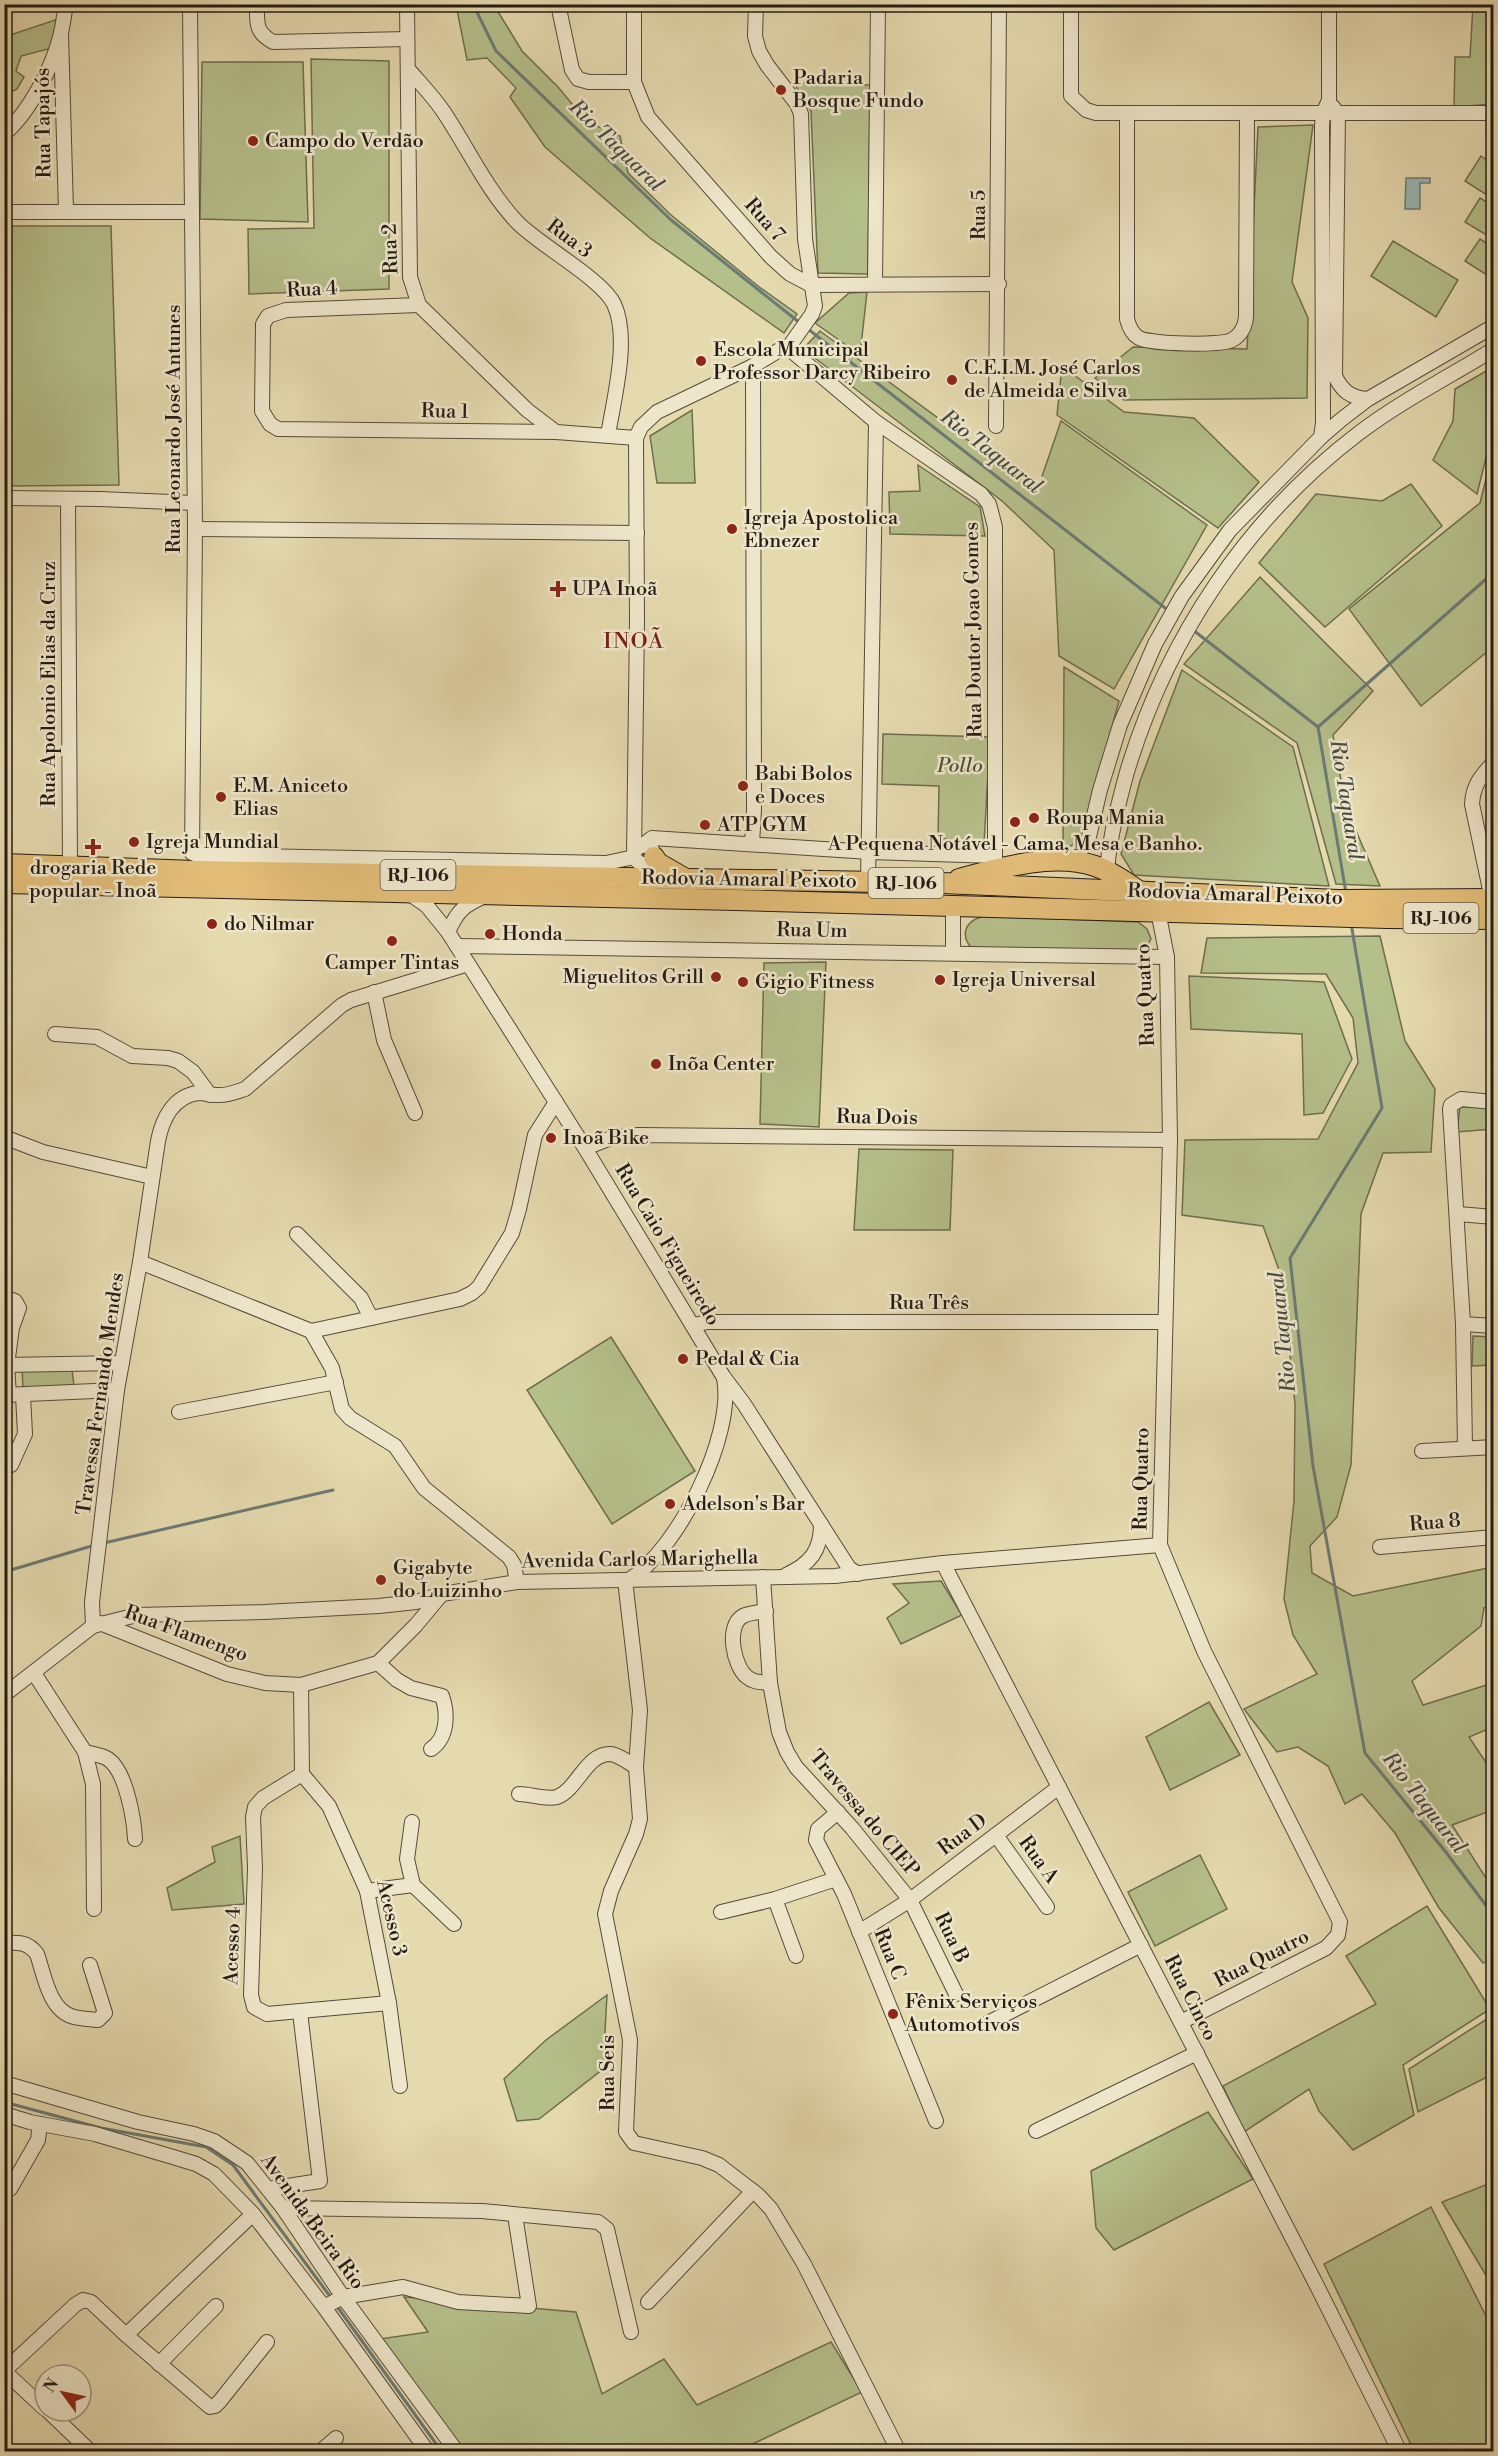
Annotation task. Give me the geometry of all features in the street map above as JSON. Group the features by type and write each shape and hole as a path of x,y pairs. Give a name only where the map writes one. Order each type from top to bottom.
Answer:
{"highway":[{"path":"604,878 619,872 643,853 686,879"},
{"path":"942,884 995,862 1019,864 1072,861 1107,870 1141,891"},
{"name":"Rodovia Amaral Peixoto","path":"4,864 70,868 942,884 1141,891 1338,908"},
{"name":"Rodovia Amaral Peixoto","path":"4,883 1158,911 1493,906"}],"street":[{"path":"4,134 22,114 45,76 61,34 66,4"},
{"name":"Rua Leonardo José Antunes","path":"190,4 195,530 192,853 197,855 606,863 643,853"},
{"path":"257,4 259,29 263,36 273,42 407,39 407,4"},
{"path":"558,4 572,70 578,79 589,82 634,82"},
{"name":"Rua 7","path":"634,4 634,82 648,117 771,257 790,274 811,285"},
{"path":"756,4 755,36 759,51 797,104 801,114 805,239 814,306 812,314 790,344 753,366 657,412 640,427 636,438 635,817 642,828 643,853 674,841 752,844 995,862"},
{"path":"875,283 878,4"},
{"name":"Rua 5","path":"996,426 999,284 999,4"},
{"path":"1074,4 1071,12 1071,96 1077,104 1096,113 1494,114"},
{"path":"1321,437 1323,423 1323,114 1329,100 1329,4"},
{"name":"Rua Tapajós","path":"61,34 66,212"},
{"name":"Rua 2","path":"407,39 410,277 418,305"},
{"name":"Rua 3","path":"408,69 442,109 496,198 517,222 541,244 601,287 613,302 619,317 620,357 608,435"},
{"path":"408,110 429,93"},
{"path":"1329,100 1338,114 1335,376 1347,393 1357,398 1368,399"},
{"path":"1127,113 1127,319 1134,334 1149,342 1226,342 1241,334 1246,317 1246,114"},
{"path":"4,212 192,212"},
{"path":"811,285 999,284"},
{"path":"418,305 527,410 556,432"},
{"name":"Rua 4","path":"262,411 263,324 268,316 286,310 418,305"},
{"path":"1072,861 1088,841 1100,790 1120,725 1155,644 1182,596 1230,530 1321,437 1368,399 1494,326"},
{"name":"Rua Doutor Joao Gomes","path":"790,344 876,422 981,494 993,514 995,527 995,862"},
{"path":"1107,870 1109,845 1140,731 1174,651 1201,605 1239,552 1295,487 1359,432 1494,349"},
{"path":"1433,361 1441,381"},
{"path":"752,844 755,389 753,366"},
{"path":"515,433 527,410"},
{"name":"Rua 1","path":"262,411 270,424 278,429 556,432 636,438"},
{"path":"868,882 876,422"},
{"path":"1282,476 1295,487"},
{"path":"4,498 194,503"},
{"name":"Rua Apolonio Elias da Cruz","path":"68,499 70,868"},
{"path":"195,530 637,533"},
{"path":"1493,906 1472,804 1473,790 1479,778 1494,762"},
{"path":"1088,841 1109,845"},
{"name":"Rua Caio Figueiredo","path":"410,894 427,906 448,932 585,1148 723,1376 744,1404 849,1568 858,1574"},
{"path":"448,932 457,914 466,905 489,894"},
{"path":"953,906 953,952"},
{"name":"Rua Quatro","path":"1158,911 1167,957 1170,1140 1160,1545 1204,1651 1340,1922 1338,1935 1326,1948 1181,2022"},
{"name":"Rua Um","path":"456,946 1167,957"},
{"path":"140,1262 161,1124 170,1109 185,1097 199,1093 230,1094 245,1089 342,1005 374,992 468,964"},
{"path":"374,992 384,1040 415,1113"},
{"path":"55,1034 97,1037 132,1056 168,1058 178,1061 193,1072 210,1095"},
{"path":"1465,1448 1463,1324 1451,1105 1461,1100 1494,1102"},
{"path":"517,1582 509,1557 424,1488 395,1446 350,1418 342,1409 332,1368 311,1331 460,1299 479,1287 512,1233 535,1135 539,1125 556,1102"},
{"name":"Rua Dois","path":"585,1148 611,1138 638,1135 1170,1140"},
{"path":"4,1137 43,1152 152,1178"},
{"path":"1458,1214 1494,1217"},
{"path":"297,1234 362,1298 371,1318"},
{"name":"Travessa Fernando Mendes","path":"96,1624 92,1602 117,1389 140,1262 311,1331"},
{"path":"4,1297 18,1304 18,1314 8,1327 6,1365 12,1395 25,1434 10,1465 4,1467"},
{"name":"Rua Três","path":"693,1325 708,1322 1165,1322"},
{"path":"1463,1324 1494,1326"},
{"path":"6,1365 122,1363"},
{"path":"627,1580 643,1570 659,1554 680,1523 707,1467 720,1433 726,1405 723,1376"},
{"path":"179,1412 336,1382"},
{"path":"12,1395 117,1389"},
{"path":"726,1405 733,1401 744,1404"},
{"path":"1422,1450 1494,1446"},
{"path":"784,1576 804,1566 814,1556 820,1541 821,1524"},
{"name":"Rua 8","path":"1380,1548 1494,1537"},
{"name":"Avenida Carlos Marighella","path":"4,1695 96,1624 137,1615 379,1606 416,1602 442,1594 517,1582 858,1574 943,1563 1160,1545"},
{"path":"659,1554 660,1569 667,1578"},
{"name":"Rua Cinco","path":"943,1563 1400,2451"},
{"name":"Travessa do CIEP","path":"763,1576 770,1683 779,1732 788,1752 796,1767 838,1812 910,1900"},
{"name":"Rua Seis","path":"627,1580 640,1710 636,1767 640,1819 636,1834 611,1891 605,1914 630,2040 626,2132 634,2143 702,2158 719,2165 753,2191 771,2209 804,2264 899,2451"},
{"name":"Rua Flamengo","path":"96,1624 227,1674 265,1683 301,1685 378,1663 416,1625 442,1594"},
{"path":"766,1611 744,1615 736,1622 733,1636 739,1667 747,1677 757,1682 770,1683"},
{"path":"378,1663 411,1688 442,1696 444,1736 440,1744 431,1749"},
{"path":"34,1673 85,1752 93,1784 94,1909"},
{"path":"301,1685 302,1774"},
{"path":"85,1752 109,1760 115,1766 132,1807 135,1839"},
{"path":"519,1794 550,1798 558,1796 568,1790 600,1756 612,1754 636,1767"},
{"name":"Acesso 3","path":"302,1774 329,1806 367,1891 389,2003 400,2086"},
{"name":"Acesso 4","path":"302,1774 263,1798 255,1807 250,1995 254,2007 267,2014 389,2003"},
{"name":"Rua D","path":"859,1932 910,1900 1059,1787"},
{"name":"Rua C","path":"838,1812 818,1829 815,1834 816,1840 836,1878 936,2121"},
{"path":"412,1822 406,1859 413,1885 454,1924"},
{"name":"Rua A","path":"996,1835 1047,1907"},
{"path":"721,1912 775,1899 836,1878"},
{"path":"367,1891 413,1885"},
{"path":"775,1899 796,1956"},
{"name":"Rua B","path":"910,1900 956,1994"},
{"path":"4,1943 25,1943 32,1947 37,1954 53,2001 62,2011 72,2017 98,2020 105,2013 90,1965"},
{"path":"988,2023 1141,1945"},
{"path":"268,2189 320,2181 300,2012"},
{"path":"1036,2131 1197,2053"},
{"name":"Avenida Beira Rio","path":"4,2083 114,2115 213,2140 247,2163 283,2208 334,2302 428,2451"},
{"name":"Avenida Beira Rio","path":"4,2114 40,2124 95,2134 196,2164 214,2174 334,2302 450,2450"},
{"path":"10,2189 38,2140 40,2124"},
{"path":"648,2302 753,2191"},
{"path":"283,2208 482,2211 588,2220 603,2224 607,2229 631,2332"},
{"path":"126,2335 253,2214"},
{"path":"334,2302 403,2287 458,2302 529,2306 516,2215"},
{"path":"33,2398 4,2371 83,2300 91,2302 210,2407 214,2406 267,2342"},
{"path":"159,2364 216,2306"},
{"path":"60,2423 91,2451"},
{"path":"320,2451 336,2438"}],"green space":[{"path":"456,5 494,5 522,51 558,87 587,122 620,136 628,173 671,215 758,286 797,314 784,333 650,238 545,147 510,97 516,88 487,58 467,60"},
{"path":"1473,5 1493,5 1493,104 1454,107 1455,57 1470,57"},
{"path":"58,19 52,48 21,56 16,71 24,77 17,89 5,95 4,37"},
{"path":"311,59 389,61 389,289 249,294 248,229 314,228"},
{"name":"Campo do Verdão","path":"202,62 303,62 308,222 200,219"},
{"path":"794,83 870,85 868,274 818,273 811,111"},
{"path":"1313,125 1292,282 1308,318 1307,398 1124,400 1095,378 1133,347 1247,349 1258,127"},
{"path":"1481,156 1493,164 1493,199 1465,181"},
{"path":"1480,198 1493,206 1493,239 1465,222"},
{"path":"5,226 111,226 119,485 5,486"},
{"path":"1480,239 1493,247 1493,279 1465,261"},
{"path":"1393,241 1458,280 1436,317 1371,276"},
{"path":"867,292 860,355 815,323 849,293"},
{"path":"820,331 1037,491 1061,421 1207,525 1114,689 1059,656 1054,550 1002,501 803,349"},
{"path":"1062,366 1124,412 1194,418 1259,482 1218,528 1057,415"},
{"path":"1493,367 1493,430 1477,494 1433,460 1453,421 1455,389"},
{"path":"692,410 695,483 657,483 650,436"},
{"path":"1493,451 1493,647 1421,706 1349,609 1480,503"},
{"path":"918,465 980,507 985,536 890,534 889,492 920,491"},
{"path":"1411,484 1442,526 1325,627 1259,563 1316,494 1382,501"},
{"path":"1260,577 1373,691 1333,735 1346,808 1380,886 1336,884 1297,743 1184,664"},
{"path":"1064,667 1119,701 1081,839 1063,851"},
{"path":"1182,670 1293,747 1329,886 1134,875 1121,854 1140,781"},
{"name":"Pollo","path":"883,734 990,737 984,844 938,838 939,786 882,784"},
{"path":"985,916 1138,922 1147,929 1151,939 1137,955 977,953 967,942 966,931 977,918"},
{"path":"1380,936 1405,1041 1435,1089 1431,1152 1383,1153 1361,1214 1351,1465 1337,1517 1310,1546 1312,1573 1353,1596 1493,1567 1493,1604 1484,1608 1481,1626 1412,1681 1423,1705 1493,1683 1493,1727 1469,1737 1493,1773 1493,1810 1452,1825 1493,1889 1493,1961 1483,1963 1439,1908 1395,1833 1362,1794 1345,1804 1328,1766 1298,1747 1277,1752 1244,1709 1317,1674 1293,1635 1284,1599 1294,1501 1295,1404 1282,1278 1263,1226 1182,1215 1185,1140 1318,1139 1358,1063 1353,1018 1326,974 1201,973 1207,938"},
{"path":"826,962 819,1127 760,1124 764,963"},
{"path":"1189,976 1324,982 1352,1059 1323,1113 1304,1115 1302,1034 1191,1029"},
{"path":"1460,1107 1493,1107 1493,1129 1457,1132"},
{"path":"859,1149 953,1150 950,1230 854,1230"},
{"path":"1473,1336 1493,1337 1493,1365 1472,1366"},
{"path":"611,1337 695,1471 612,1524 527,1390"},
{"path":"71,1362 74,1386 23,1390 22,1365"},
{"path":"941,1581 962,1615 901,1644 887,1618 909,1603 893,1584"},
{"path":"1209,1702 1240,1755 1170,1790 1146,1737"},
{"path":"240,1836 244,1904 172,1910 167,1888 215,1862 212,1847"},
{"path":"1200,1855 1227,1909 1155,1946 1128,1892"},
{"path":"1427,1906 1490,2009 1403,2065 1414,2115 1353,2150 1319,2111 1309,2089 1244,2132 1223,2086 1376,2004 1346,1956"},
{"path":"607,1995 603,2069 539,2119 517,2121 504,2079 546,2040"},
{"path":"1493,2015 1493,2074 1418,2112 1409,2069"},
{"path":"1208,2112 1253,2179 1114,2250 1096,2228 1091,2171"},
{"path":"1493,2182 1493,2287 1442,2202"},
{"path":"1431,2207 1493,2330 1493,2451 1414,2451 1324,2264"},
{"path":"404,2297 576,2312 602,2394 664,2359 697,2405 831,2342 862,2392 738,2451 464,2451 380,2339 428,2332"}],"water":[{"path":"1406,178 1430,178 1430,183 1420,183 1420,209 1405,209"}],"waterway":[{"name":"Rio Taquaral","path":"473,4 496,51 671,220 800,323"},
{"name":"Rio Taquaral","path":"808,329 1169,611"},
{"path":"1318,727 1494,572"},
{"name":"Rio Taquaral","path":"1193,630 1318,727 1346,893"},
{"name":"Rio Taquaral","path":"1351,923 1382,1108 1290,1258 1313,1466 1365,1753 1445,1851 1494,1916"},
{"path":"104,1543 333,1490"},
{"path":"4,1572 95,1545"},
{"path":"4,2102 101,2128 206,2147 233,2165 332,2299"},
{"path":"336,2305 442,2452"}],"place":[{"name":"Padaria Bosque Fundo","path":"781,90"},
{"name":"Campo do Verdão","path":"253,141"},
{"name":"Escola Municipal Professor Darcy Ribeiro","path":"701,361"},
{"name":"C.E.I.M. José Carlos de Almeida e Silva","path":"952,380"},
{"name":"Igreja Apostolica Ebnezer","path":"732,529"},
{"name":"UPA Inoã","path":"558,589"},
{"name":"Babi Bolos e Doces","path":"743,786"},
{"name":"E.M. Aniceto Elias","path":"221,797"},
{"name":"Roupa Mania","path":"1034,818"},
{"name":"A Pequena Notável - Cama, Mesa e Banho.","path":"1015,822"},
{"name":"ATP GYM","path":"705,825"},
{"name":"Igreja Mundial","path":"134,842"},
{"name":"drogaria Rede popular - Inoã","path":"93,847"},
{"name":"do Nilmar","path":"212,924"},
{"name":"Honda","path":"490,934"},
{"name":"Camper Tintas","path":"392,941"},
{"name":"Miguelitos Grill","path":"716,977"},
{"name":"Igreja Universal","path":"940,980"},
{"name":"Gigio Fitness","path":"743,982"},
{"name":"Inõa Center","path":"656,1064"},
{"name":"Inoã Bike","path":"551,1138"},
{"name":"Pedal & Cia","path":"683,1359"},
{"name":"Adelson's Bar","path":"670,1504"},
{"name":"Gigabyte do Luizinho","path":"381,1580"},
{"name":"Fênix Serviços Automotivos","path":"893,2014"}],"district":[{"name":"INOÃ","path":"634,641"}]}
